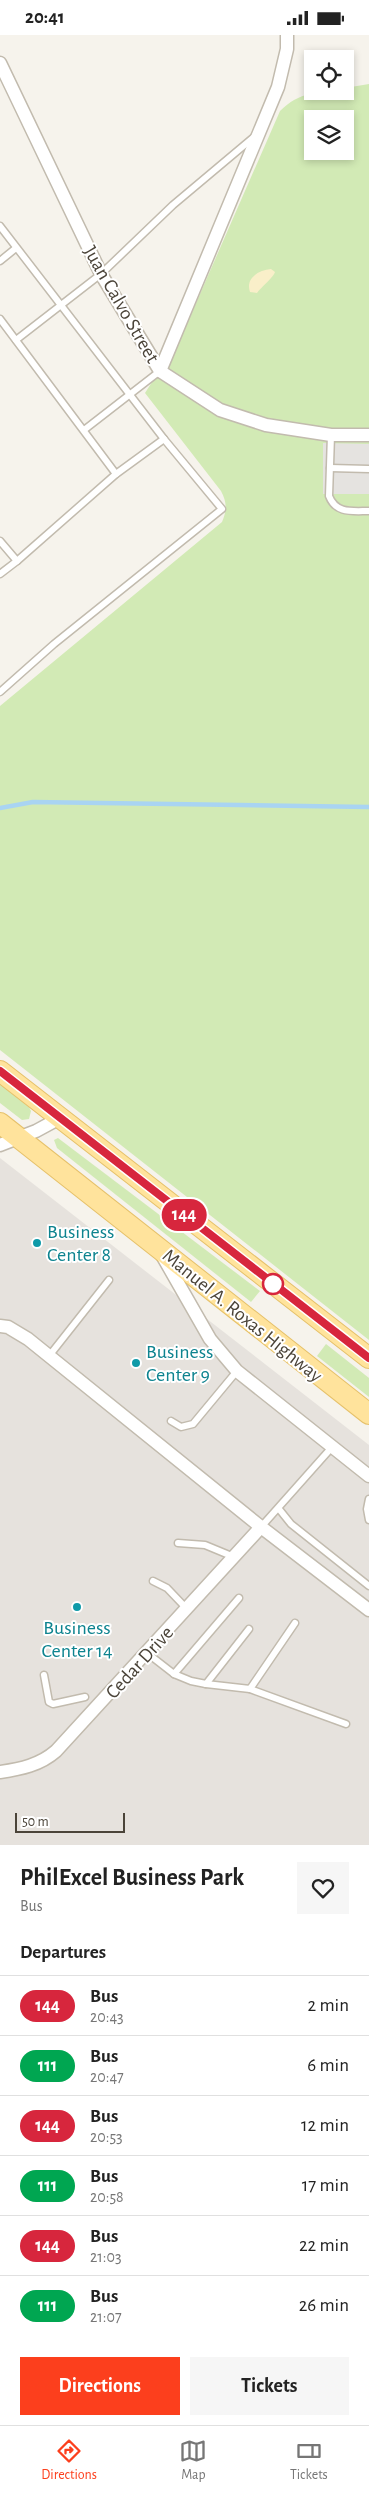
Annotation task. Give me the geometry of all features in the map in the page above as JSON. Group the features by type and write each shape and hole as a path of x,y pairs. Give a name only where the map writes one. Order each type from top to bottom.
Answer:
{"main road":[{"name":"Manuel A. Roxas Highway","path":"0,1071 369,1358"},
{"name":"Manuel A. Roxas Highway","path":"0,1123 9,1142 157,1246 369,1414"}],"street":[{"path":"160,371 278,87 287,49 287,35"},
{"name":"Juan Calvo Street","path":"0,63 102,274 160,371 220,410 266,425 331,435 369,435"},
{"path":"9,1142 60,1118"},
{"path":"157,1246 210,1339 237,1371 369,1476"},
{"path":"0,1326 28,1339 261,1527 369,1610"},
{"name":"Cedar Drive","path":"0,1772 20,1769 47,1759 147,1653 261,1527"}],"lane":[{"path":"16,340 61,303 102,274 173,205 257,134"},
{"path":"0,226 164,439 222,509 54,644 0,692"},
{"path":"0,261 16,248"},
{"path":"0,319 116,474"},
{"path":"84,430 160,371"},
{"path":"331,435 329,496 333,505 343,511 369,511"},
{"path":"0,573 17,561 116,474 164,439"},
{"path":"330,468 369,469"},
{"path":"0,541 17,561"},
{"path":"48,1356 108,1280"},
{"path":"171,1421 181,1427 193,1424 237,1371"},
{"path":"261,1527 333,1446"},
{"path":"369,1499 367,1509 369,1520"},
{"path":"279,1509 291,1524 369,1586"},
{"path":"178,1543 204,1545 234,1557"},
{"path":"154,1581 167,1588 187,1609"},
{"path":"174,1674 239,1598"},
{"path":"250,1689 295,1623"},
{"path":"206,1683 250,1629"},
{"path":"147,1653 174,1674 191,1681 250,1689 346,1724"},
{"path":"44,1675 49,1703 53,1704 86,1697"}],"shaded area":[{"path":"323,443 369,444 369,494 323,494"},
{"path":"0,1158 369,1445 369,1845 0,1845"}],"green space":[{"path":"369,84 369,1340 0,1050 0,706 222,522 226,506 221,491 145,393 182,335 280,111 304,96 304,100 354,100 354,86"},
{"path":"0,1084 29,1107 31,1111 29,1119 22,1120 0,1103"},
{"path":"58,1138 260,1291 251,1302 57,1148 54,1140"},
{"path":"326,1344 369,1378 369,1397 317,1356"}],"sand":[{"path":"271,269 275,272 270,279 257,293 250,292 249,283 251,279 262,271"}],"waterway":[{"path":"0,808 33,802 369,807"}],"bus line":[{"name":"144","path":"0,1071 369,1358"}],"place":[{"name":"Business Center 8","path":"37,1243"},
{"name":"Business Center 9","path":"136,1363"},
{"name":"Business Center 14","path":"77,1607"}]}
